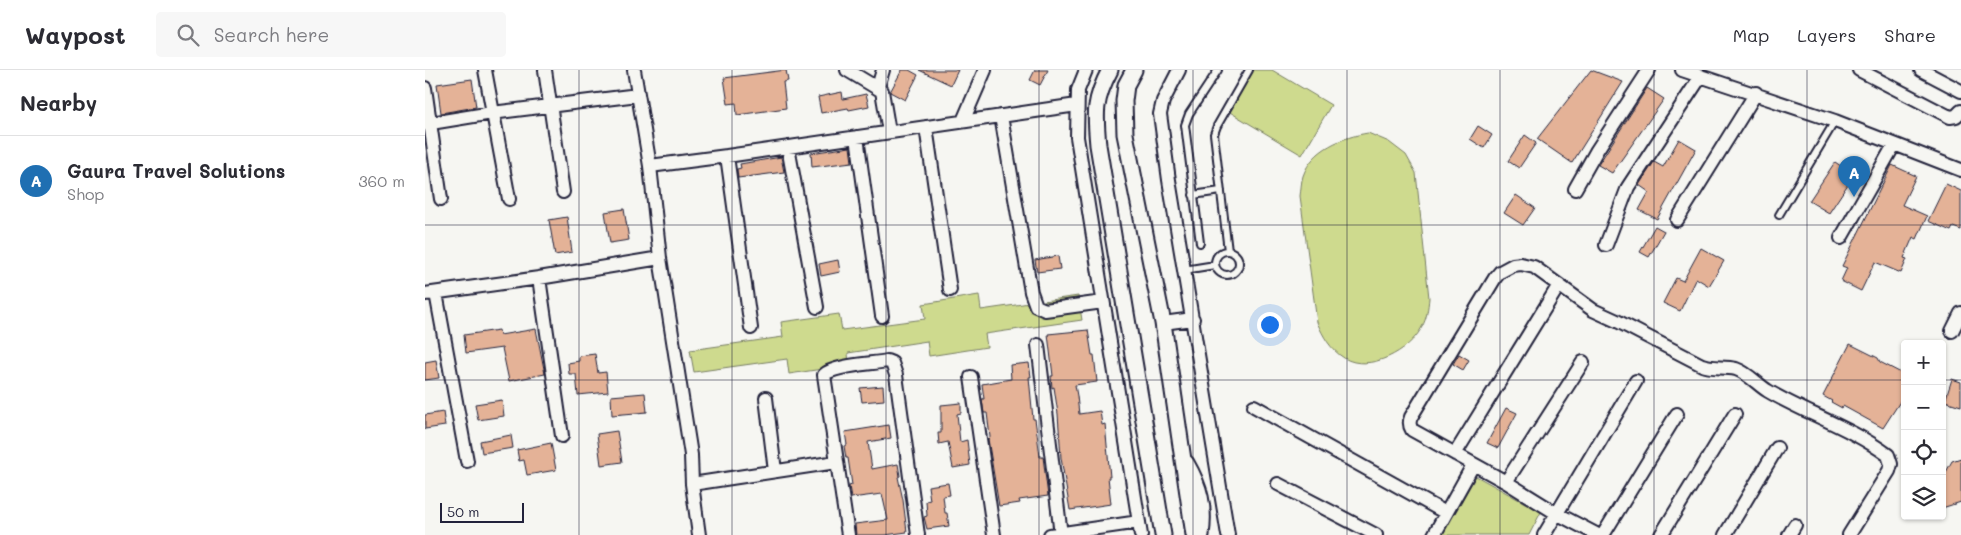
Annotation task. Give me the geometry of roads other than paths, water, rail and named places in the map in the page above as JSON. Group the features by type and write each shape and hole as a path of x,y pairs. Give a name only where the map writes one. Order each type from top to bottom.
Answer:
{"street":[{"path":"485,70 509,199"},
{"path":"545,70 563,192"},
{"path":"635,70 650,166 660,258 691,455 692,484 699,535"},
{"path":"847,70 882,90 889,132"},
{"path":"878,87 883,70"},
{"path":"963,122 985,70"},
{"path":"1038,345 1057,534 1140,529 1077,137 1077,90 1086,70"},
{"path":"1110,70 1097,97 1095,111 1098,145 1163,535"},
{"path":"1134,70 1126,84 1124,100 1125,134 1163,323 1194,535"},
{"path":"1179,70 1163,101 1160,114 1169,180 1229,535"},
{"path":"1575,189 1597,150 1649,70"},
{"path":"1682,70 1756,93 1835,121 1961,170"},
{"path":"1859,70 1950,117 1956,116 1961,112"},
{"path":"1921,70 1961,91"},
{"path":"1606,245 1628,187 1701,76"},
{"path":"425,88 427,124 441,199"},
{"path":"1677,220 1756,93"},
{"path":"427,124 492,113 638,95"},
{"path":"650,166 1077,105"},
{"path":"1001,116 1029,282 1036,306 1045,310 1103,302"},
{"path":"926,127 950,290"},
{"path":"857,137 882,316"},
{"path":"1841,238 1895,145"},
{"path":"788,147 817,307"},
{"path":"727,156 751,328"},
{"path":"467,461 431,293 660,258"},
{"path":"1598,535 1412,430 1409,422 1495,278 1507,267 1521,264 1534,267 1593,310 1702,365 1711,368 1730,368 1741,372 1767,391 1824,419 1888,455 1891,464 1889,471 1849,535"},
{"path":"539,278 562,436"},
{"path":"1455,454 1559,285"},
{"path":"1952,331 1961,313"},
{"path":"1163,323 1193,319"},
{"path":"848,535 824,375 839,368 887,361 892,364 896,375 918,535"},
{"path":"1506,482 1583,362"},
{"path":"971,377 994,535"},
{"path":"1544,535 1636,381"},
{"path":"766,398 775,471"},
{"path":"1253,406 1446,513"},
{"path":"1603,535 1677,414"},
{"path":"1661,535 1735,414"},
{"path":"1725,535 1777,448"},
{"path":"1150,452 1145,482 1151,530 1154,535"},
{"path":"1182,455 1197,483 1203,519 1201,535"},
{"path":"692,484 836,462"},
{"path":"1434,535 1473,465"},
{"path":"1278,484 1377,535"}],"lane":[{"path":"1200,243 1193,196 1186,121 1217,70"},
{"path":"1228,251 1219,254 1215,258 1217,271 1223,275 1229,275 1236,271 1239,263 1237,257 1228,251 1214,134 1249,70"},
{"path":"1779,215 1835,121"},
{"path":"1193,196 1221,191"},
{"path":"1184,270 1215,265"}],"place":[{"name":"Gaura Travel Solutions","path":"1854,197"}]}
